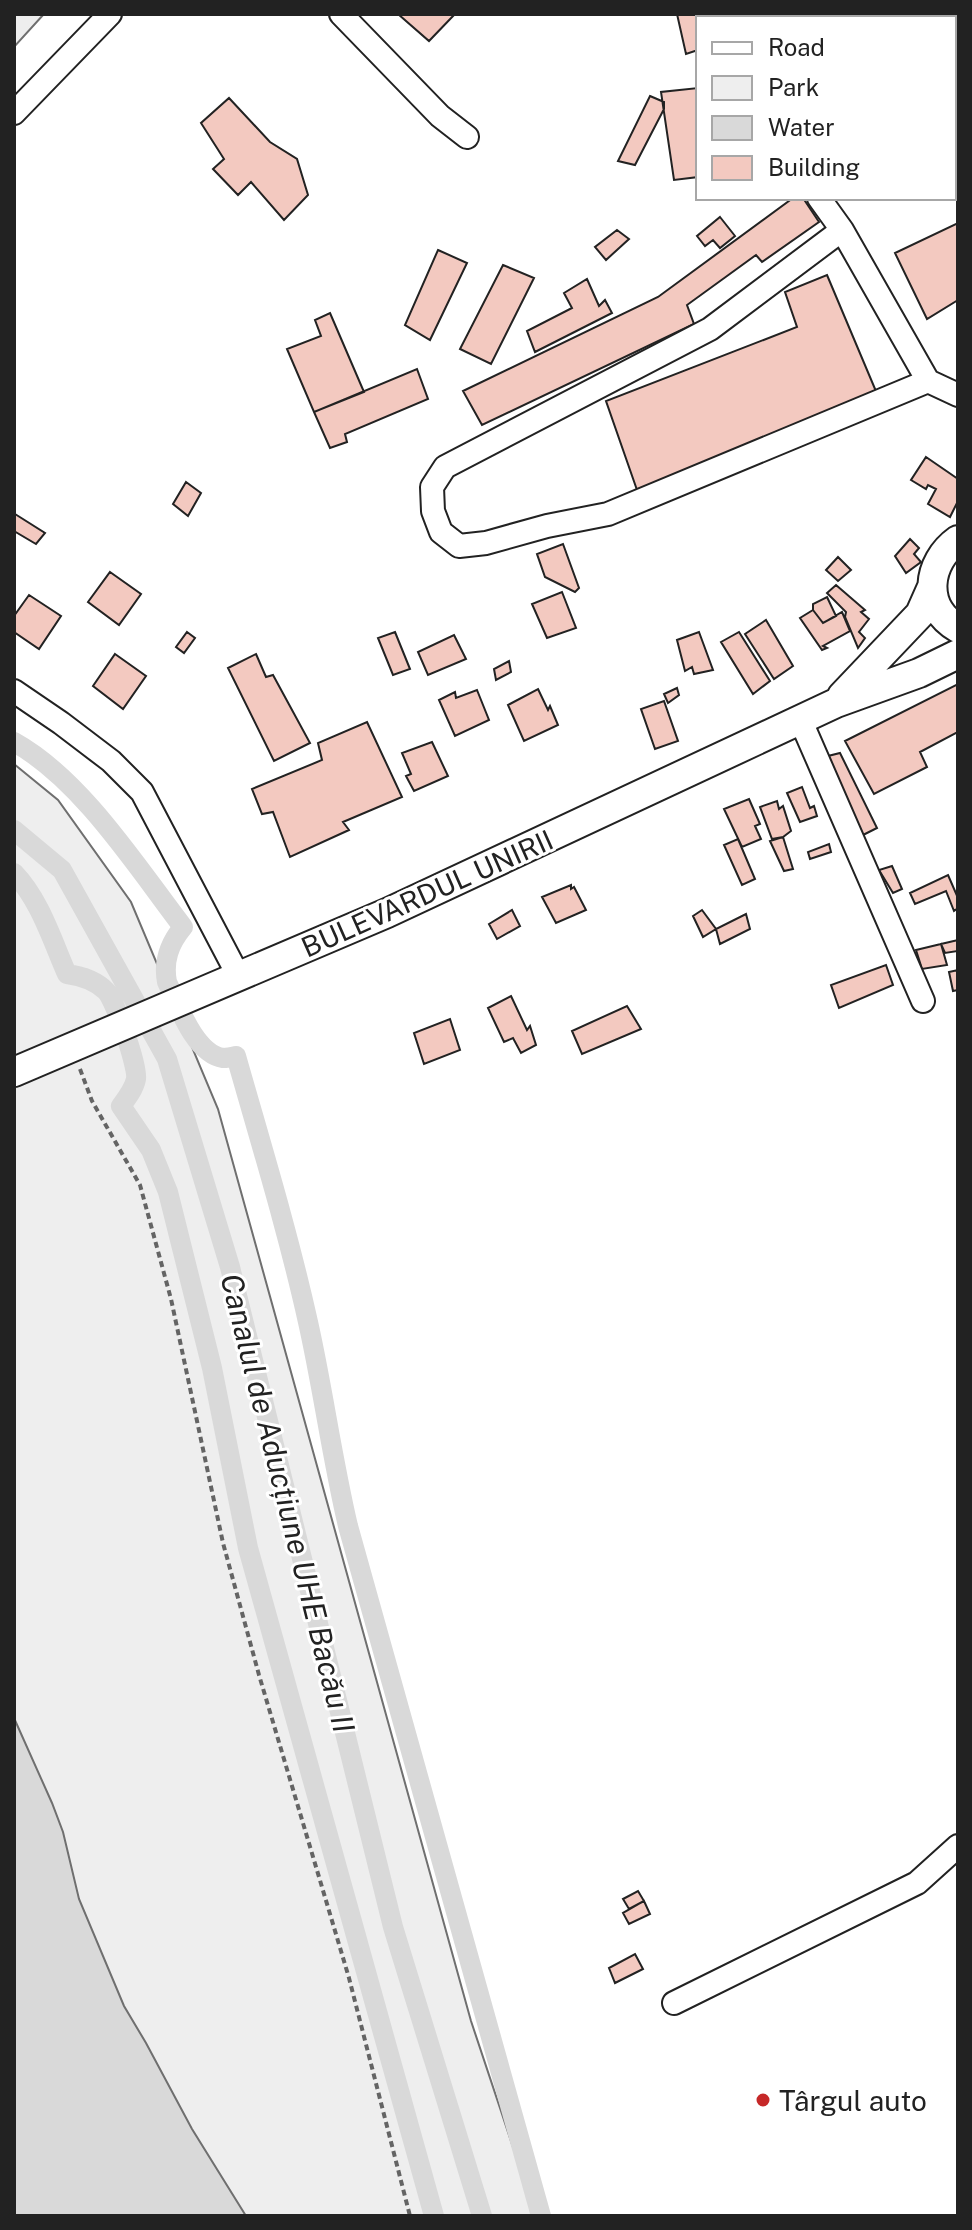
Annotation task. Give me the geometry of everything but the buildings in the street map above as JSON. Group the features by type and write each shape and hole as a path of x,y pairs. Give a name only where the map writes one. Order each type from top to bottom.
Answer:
{"main road":[{"name":"BULEVARDUL UNIRII","path":"836,703 920,614 932,587 933,572 939,559 958,540"},
{"path":"932,587 942,615 958,628"},
{"name":"BULEVARDUL UNIRII","path":"14,1072 387,913 800,719 919,673 958,654"}],"street":[{"path":"14,113 110,14"},
{"path":"341,14 440,116 467,137"},
{"path":"820,200 842,230 928,381 958,395"},
{"path":"842,230 710,329 445,467 432,487 433,511 441,532 459,546 486,543 547,526 608,514 928,381"},
{"path":"14,691 111,761 142,792 239,977"},
{"path":"800,719 923,1001"},
{"path":"674,2003 917,1883 958,1846"}],"path":[{"path":"72,1048 92,1101 140,1185 171,1299 223,1543 263,1690 349,1978 410,2216"}],"green space":[{"path":"14,14 44,14 14,47"},
{"path":"14,764 58,800 131,902 218,1109 471,2021 536,2216 14,2216"}],"water":[{"path":"14,1718 52,1803 63,1832 79,1899 124,2006 192,2129 246,2216 14,2216"}],"waterway":[{"path":"14,742 39,758 85,801 183,927 168,953 167,982 182,1015 204,1048 223,1058 236,1056 300,1288 348,1526 541,2216"},
{"name":"Canalul de Aducțiune UHE Bacău II","path":"14,830 62,870 167,1059 230,1267 393,1927 482,2216"},
{"path":"14,873 38,908 67,974 93,981 106,991 130,1048 136,1079 121,1106 151,1150 168,1192 212,1368 248,1548 434,2216"}],"place":[{"name":"Târgul auto","path":"763,2100"}]}
